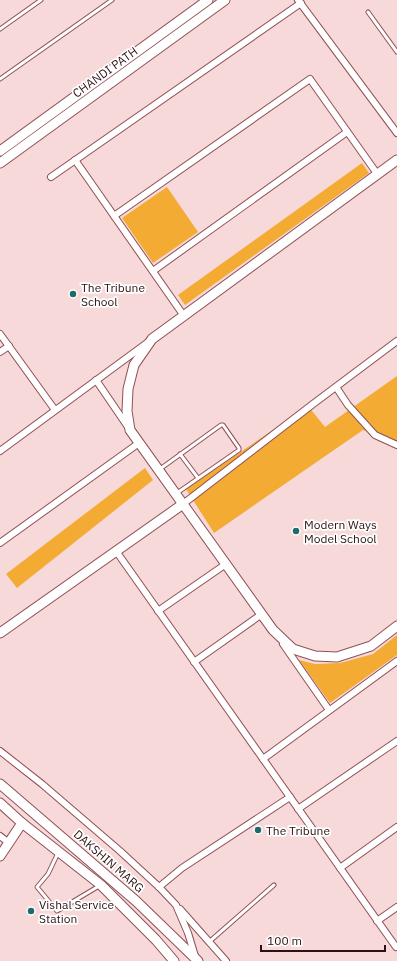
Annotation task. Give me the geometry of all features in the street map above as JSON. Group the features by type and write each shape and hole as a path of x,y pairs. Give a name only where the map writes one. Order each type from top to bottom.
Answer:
{"street":[{"name":"CHANDI PATH","path":"0,151 208,0"},
{"name":"CHANDI PATH","path":"0,163 225,0"},
{"path":"51,177 300,1 397,133"},
{"path":"114,216 310,79 378,174"},
{"path":"153,271 347,132"},
{"path":"75,160 184,316"},
{"path":"0,451 397,160"},
{"path":"0,334 55,410"},
{"path":"130,430 127,411 128,389 134,365 152,339"},
{"path":"0,633 183,504 397,341"},
{"path":"0,352 9,346"},
{"path":"96,380 329,710"},
{"path":"336,387 348,405 375,435 397,445"},
{"path":"0,543 140,443"},
{"path":"116,551 396,947"},
{"path":"158,611 226,564"},
{"path":"194,662 262,614"},
{"path":"273,630 293,649 315,656 336,657 370,646 397,626"},
{"path":"263,759 397,661"},
{"path":"298,809 397,741"},
{"path":"0,751 42,784 120,851 159,887 226,961"},
{"name":"DAKSHIN MARG","path":"0,784 136,901 196,960"},
{"path":"159,887 182,868 290,797"},
{"name":"DAKSHIN MARG","path":"0,804 101,886 156,940 174,961"},
{"path":"0,856 22,823"},
{"path":"340,868 397,827"},
{"path":"0,836 9,843"},
{"path":"176,905 188,933 196,960"},
{"path":"377,921 397,907"}],"lane":[{"path":"0,30 41,0"},
{"path":"0,79 112,0"},
{"path":"368,12 397,52"},
{"path":"159,470 223,425 239,450 176,494"},
{"path":"180,454 198,478"},
{"path":"59,852 48,874 37,887 57,911 101,886"},
{"path":"209,942 274,885"}],"shaded area":[{"path":"362,163 369,173 185,305 178,295"},
{"path":"167,187 198,232 153,263 122,218"},
{"path":"397,376 397,445 363,430 214,533 186,489 308,406 325,427"},
{"path":"145,468 153,480 17,588 6,574"},
{"path":"397,635 397,655 330,703 299,660 315,664 340,663 373,654"}],"place":[{"name":"The Tribune School","path":"73,294"},
{"name":"Modern Ways Model School","path":"296,531"},
{"name":"The Tribune","path":"258,830"},
{"name":"Vishal Service Station","path":"31,911"}]}
